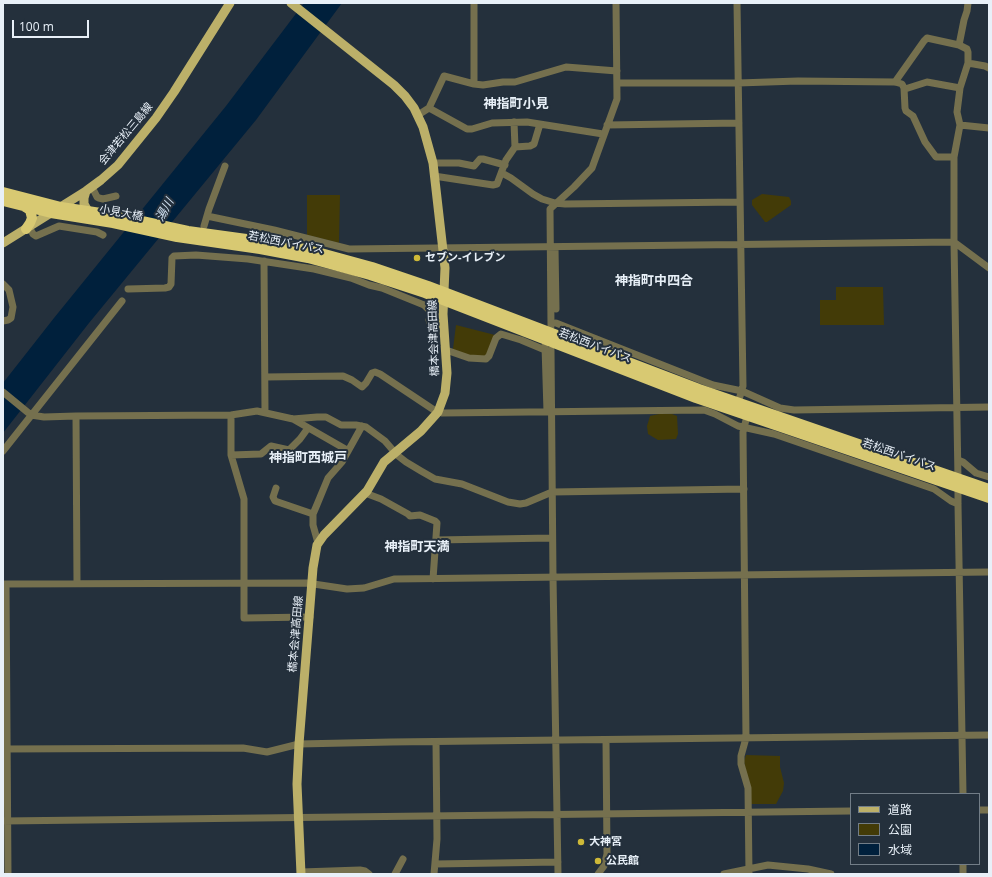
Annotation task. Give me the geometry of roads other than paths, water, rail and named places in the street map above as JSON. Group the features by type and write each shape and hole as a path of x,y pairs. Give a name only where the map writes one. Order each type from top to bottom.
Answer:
{"highway":[{"path":"3,192 61,207"},
{"path":"3,201 51,213"},
{"path":"25,207 31,212 32,218 27,228"},
{"name":"小見大橋","path":"61,207 88,211 113,219 187,235"},
{"name":"小見大橋","path":"51,213 113,219"},
{"name":"若松西バイパス","path":"187,235 308,258 444,296 552,331 699,389 958,483 989,498"},
{"name":"若松西バイパス","path":"552,331 696,398 747,416 958,483 989,489"}],"main road":[{"name":"会津若松三島線","path":"3,243 89,189 118,165 156,118 174,92 230,3"},
{"name":"橋本会津高田線","path":"291,3 394,85 405,96 418,115 428,140 433,163 445,268 444,325 448,373 443,402 438,412 421,431 395,452 381,466 364,493 318,543 314,560 299,744 297,784 301,873"},
{"path":"88,211 84,204 84,198 89,189"}],"street":[{"path":"474,3 474,84"},
{"path":"558,874 552,492 548,350 552,331 552,247 550,209 555,203 562,200 592,168 603,134 617,99 618,71 616,3"},
{"path":"737,3 742,391 738,403"},
{"path":"959,45 968,3"},
{"path":"895,82 927,38 959,45 967,49 968,64 960,88 957,112 960,125 954,157 963,793"},
{"path":"968,64 985,66 989,68"},
{"path":"418,115 429,108 444,76 483,85 515,82 566,67 618,71"},
{"path":"618,83 738,83 798,81 895,82 902,84 905,88 906,111 913,116 925,142 936,157 954,157"},
{"path":"905,88 927,82 960,88"},
{"path":"429,108 467,129 492,123 527,122 603,134"},
{"path":"514,122 515,147"},
{"path":"434,176 495,186 499,182 509,154 515,147 524,145 530,146 534,144 540,124"},
{"path":"607,125 739,124"},
{"path":"960,125 989,128"},
{"path":"433,163 459,163 474,166 480,159 483,158 505,165"},
{"path":"204,226 225,166"},
{"path":"502,173 512,178 533,194 542,199 555,203 740,202"},
{"path":"89,189 99,198 103,199 116,196"},
{"path":"207,216 279,231 347,249 954,242 989,268"},
{"path":"27,228 36,236 59,226 97,232 102,235"},
{"path":"200,255 201,246"},
{"path":"128,289 165,288 169,286 171,284 172,258 174,256 200,255 264,261 314,269 351,278 382,288 424,305 432,313 429,320 430,324 444,325"},
{"path":"264,261 265,412"},
{"path":"3,284 9,290 13,307 11,318 3,321"},
{"path":"3,451 122,301"},
{"path":"552,331 713,384 742,391 776,406 794,410 989,407"},
{"path":"446,350 469,358 486,359 489,356 496,338 500,334 548,350"},
{"path":"265,378 343,376 362,386 366,383 372,373 375,372 438,412 444,413 704,410 743,428 774,434 934,489 958,504"},
{"path":"3,392 31,415 44,417 231,415 257,411 265,412 293,419 347,450"},
{"path":"231,415 231,455 244,499 244,618 310,617"},
{"path":"76,416 77,583"},
{"path":"747,416 743,428 746,738 741,756 741,764 748,788 749,871"},
{"path":"293,419 321,417 330,419 341,426 362,426 378,435 395,452 421,471 436,478 462,484 508,502 520,504 552,492 744,489"},
{"path":"318,543 312,525 313,514 328,478 338,468 362,426"},
{"path":"231,455 261,454 271,446 289,450 308,428"},
{"path":"958,460 963,462 976,473 989,477"},
{"path":"276,488 273,497 275,501 313,514"},
{"path":"364,493 381,499 410,516 420,515 435,521 437,524 433,579"},
{"path":"436,540 552,538"},
{"path":"8,874 5,821 5,584 244,583 312,584 356,589 394,579 989,572"},
{"path":"5,749 243,748 267,752 276,751 299,744 989,735"},
{"path":"598,874 606,860 606,740"},
{"path":"434,874 437,839 436,742"},
{"path":"5,821 850,811"},
{"path":"395,874 403,859"},
{"path":"435,864 558,862"},
{"path":"724,874 749,871 768,865 808,869 831,874"},
{"path":"301,873 360,870 369,874"}],"water":[{"name":"湯川","path":"304,3 342,3 256,120 89,323 3,433 3,383 226,106"}],"place":[{"name":"セブン-イレブン","path":"417,258"},
{"name":"大神宮","path":"581,842"},
{"name":"公民館","path":"598,861"}],"district":[{"name":"神指町小見","path":"516,104"},
{"name":"神指町中四合","path":"654,281"},
{"name":"神指町西城戸","path":"308,458"},
{"name":"神指町天満","path":"417,547"}]}
